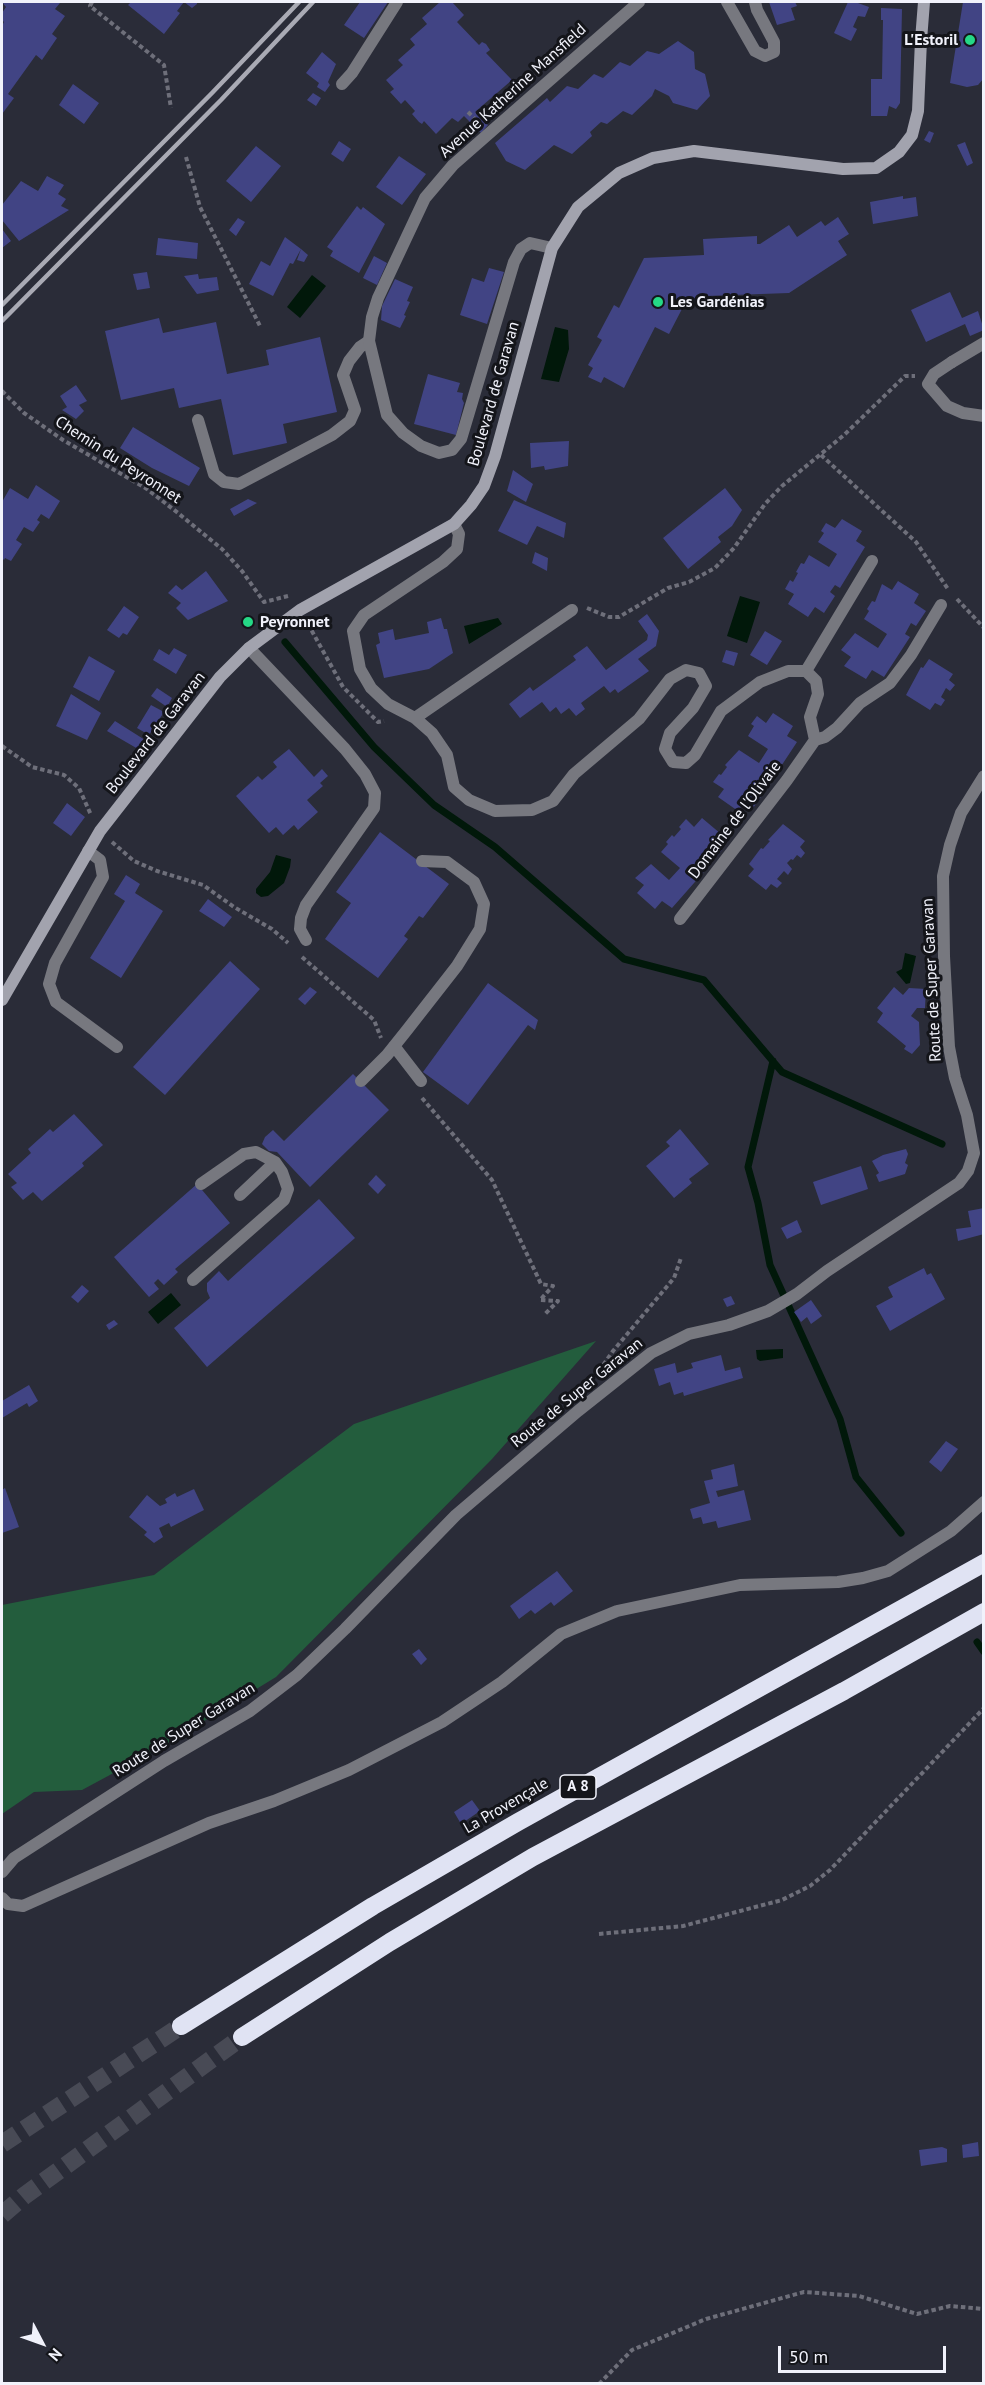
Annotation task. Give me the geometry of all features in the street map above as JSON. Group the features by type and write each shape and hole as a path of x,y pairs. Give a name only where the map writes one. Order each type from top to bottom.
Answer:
{"highway":[{"name":"La Provençale","path":"181,2026 373,1906 518,1822 984,1563"},
{"name":"A 8","path":"242,2037 390,1942 533,1857 844,1691 984,1612"}],"street":[{"path":"342,84 352,73 397,2"},
{"name":"Avenue Katherine Mansfield","path":"552,248 530,243 521,249 517,256 461,439 452,450 439,453 421,446 403,433 387,415 369,341 372,317 378,298 425,198 453,165 639,2"},
{"path":"728,2 755,51 765,56 774,52 774,42 755,2"},
{"name":"Boulevard de Garavan","path":"2,1000 100,831 220,677 249,648 300,610 454,524 484,486 495,456 552,248 578,207 619,173 653,158 694,151 843,169 876,168 898,152 912,135 918,111 924,2"},
{"path":"198,420 214,474 224,482 239,484 332,435 350,421 355,410 344,375 349,361 360,347 369,341"},
{"path":"984,343 934,374 928,384 947,406 963,413 984,416"},
{"path":"454,524 459,534 458,549 443,562 364,615 353,631 360,669 371,688 388,704 415,718 437,740 447,755 454,787 469,800 495,811 532,810 553,801 574,774 639,719 670,679 686,670 699,673 706,686 693,708 670,733 665,749 673,762 686,763 694,755 721,711 760,682 788,671 806,671 816,681 818,694 810,717 815,740"},
{"path":"806,671 872,561"},
{"name":"Domaine de l'Olivaie","path":"680,919 815,740 825,737 837,728 860,704 890,683 911,656 940,604"},
{"path":"415,718 572,610"},
{"path":"249,648 345,749 365,774 375,793 375,808 306,905 300,929 306,940"},
{"name":"Route de Super Garavan","path":"2,1872 14,1858 164,1761 250,1712 297,1675 456,1515 578,1411 651,1353 689,1335 729,1325 768,1311 797,1294 827,1271 959,1183 968,1171 974,1153 967,1115 954,1078 949,1047 944,956 943,876 961,813 974,788 984,776"},
{"path":"88,851 100,860 103,877 55,963 49,984 56,1002 117,1047"},
{"path":"361,1081 394,1046 463,957 480,929 484,904 474,882 447,862 422,861"},
{"path":"394,1046 421,1081"},
{"path":"193,1280 284,1200 288,1189 282,1172 274,1162 256,1152 244,1154 201,1184"},
{"path":"240,1196 274,1162"},
{"path":"2,1898 8,1904 23,1906 209,1823 274,1801 349,1770 442,1722 502,1682 561,1634 579,1626 617,1611 740,1585 838,1582 888,1571 951,1531 984,1502"}],"path":[{"path":"92,2 90,6 164,65 171,108"},
{"path":"468,112 482,127"},
{"path":"186,158 200,207 260,326"},
{"path":"572,610 583,607 609,617 619,617 668,588 689,582 715,568 734,548 765,504 782,486 821,455 904,376 914,375 928,384"},
{"name":"Chemin du Peyronnet","path":"2,391 24,413 63,440 147,489 178,513 222,549 242,571 264,602 291,595 300,610"},
{"path":"821,455 916,542 949,590"},
{"path":"956,598 984,628"},
{"path":"300,610 343,687 378,722 415,718"},
{"path":"2,746 32,766 64,775 79,788 100,831"},
{"path":"592,1380 613,1351 674,1278 681,1258"},
{"path":"598,1934 683,1926 782,1899 810,1886 830,1870 984,1708"},
{"path":"599,2384 632,2350 706,2319 804,2292 859,2296 918,2314 951,2306 984,2309"}],"green space":[{"path":"596,1341 492,1459 276,1677 160,1748 82,1790 34,1792 2,1814 2,1605 154,1575 354,1424"}],"shaded area":[{"path":"312,275 326,286 300,318 287,307"},
{"path":"555,327 568,330 569,349 559,382 541,379"},
{"path":"740,596 760,602 747,643 727,636"},
{"path":"498,618 502,624 469,644 464,626"},
{"path":"276,855 291,859 290,867 284,883 268,896 261,897 256,893 256,889 270,872"},
{"path":"905,953 916,956 910,983 906,984 896,972 902,969"},
{"path":"171,1293 181,1305 158,1324 148,1312"},
{"path":"783,1349 783,1358 760,1361 757,1359 756,1350"}],"building":[{"path":"2,2 57,2 60,3 55,9 65,16 52,34 57,38 42,60 36,55 8,94 14,98 2,114 2,26 4,22 2,13 6,7"},
{"path":"131,2 184,2 177,11 180,13 164,34 128,5"},
{"path":"184,2 197,2 197,4 192,8"},
{"path":"360,2 388,2 364,38 344,25"},
{"path":"440,2 452,2 464,15 457,22 479,45 482,42 486,44 490,50 486,53 512,80 475,112 488,125 481,133 464,116 458,122 452,118 436,134 424,121 422,124 419,122 412,114 415,111 405,100 401,104 390,92 394,89 386,80 403,65 398,60 415,45 410,39 427,24 422,18"},
{"path":"769,2 795,2 797,6 791,8 795,20 777,25"},
{"path":"848,2 869,7 865,17 858,16 853,27 857,29 851,41 834,33"},
{"name":"L'Estoril","path":"963,2 984,2 984,78 978,85 967,87 950,83"},
{"path":"881,8 902,9 900,103 896,109 889,106 887,116 871,116 871,79 882,79 883,20 881,20"},
{"path":"678,41 694,52 695,69 705,74 710,96 697,110 673,103 669,96 655,89 652,96 632,115 623,111 607,124 601,122 590,132 592,136 572,154 554,145 525,170 506,161 495,143 547,98 550,102 567,86 578,89 594,74 603,78 620,62 630,66 647,51 659,54"},
{"path":"322,52 336,64 328,82 330,85 325,92 317,87 319,83 306,73"},
{"path":"73,84 99,103 84,124 59,105"},
{"path":"313,93 321,98 316,106 307,100"},
{"path":"929,131 934,133 930,143 924,140"},
{"path":"339,141 351,149 343,162 331,154"},
{"path":"965,142 973,163 967,166 957,145"},
{"path":"256,146 281,166 251,202 226,181"},
{"path":"399,156 426,174 402,205 376,187"},
{"path":"47,176 64,185 58,194 66,199 61,206 69,210 19,241 2,220 2,205 21,181 38,191"},
{"path":"903,196 903,199 916,197 918,216 873,224 870,202"},
{"path":"357,206 361,210 363,207 385,224 359,273 330,256 333,251 327,247"},
{"name":"Les Gardénias","path":"838,217 849,234 838,241 847,255 789,293 706,296 706,301 683,302 683,307 669,334 655,327 624,388 604,377 601,383 588,377 593,368 588,365 602,340 597,337 614,305 619,308 644,258 704,255 703,239 757,236 757,244 760,244 789,225 797,237 821,221 825,226"},
{"path":"238,218 245,222 236,236 229,230"},
{"path":"2,229 11,241 2,248"},
{"path":"285,237 301,249 293,264 290,263 273,296 249,284 261,261 270,266"},
{"path":"158,238 198,243 197,259 156,255"},
{"path":"301,249 308,255 304,262 297,260"},
{"path":"374,256 387,263 377,285 363,278"},
{"path":"489,268 504,272 487,324 460,315 472,278 484,282"},
{"path":"147,272 150,288 137,290 133,274"},
{"path":"198,274 199,279 217,277 219,290 197,294 184,276"},
{"path":"395,279 413,287 407,301 410,302 404,315 406,316 400,328 381,320 382,306"},
{"path":"950,292 962,318 978,311 984,330 970,336 965,324 926,342 911,310"},
{"path":"159,318 163,333 216,322 227,374 269,365 266,350 320,337 337,412 283,424 287,443 233,455 221,399 179,408 174,388 121,400 105,331"},
{"path":"428,374 460,383 457,392 463,393 464,403 456,435 414,424"},
{"path":"76,385 87,401 79,405 84,411 76,419 62,410 67,407 60,396"},
{"path":"133,427 200,468 189,486 152,468 120,448"},
{"path":"569,441 568,466 545,470 544,466 531,468 530,443"},
{"path":"513,470 533,484 526,502 507,491"},
{"path":"36,485 60,501 49,519 41,514 37,520 40,522 33,532 24,527 16,540 22,544 11,561 5,558 4,560 2,558 2,502 10,488 28,499"},
{"path":"725,488 742,510 732,526 718,537 721,542 688,569 663,538"},
{"path":"248,499 257,503 234,516 230,509"},
{"path":"514,500 566,523 564,538 537,526 527,545 498,531"},
{"path":"842,519 862,531 856,541 865,547 840,588 835,585 830,592 835,596 824,613 815,607 808,617 788,604 794,594 785,589 790,580 793,582 801,563 804,564 809,555 829,567 837,554 818,542 824,533 821,531 826,523 835,528"},
{"path":"535,552 548,558 547,571 532,563"},
{"path":"206,571 228,601 188,620 176,608 181,603 168,593 176,585 182,590"},
{"path":"898,581 919,594 914,603 926,611 916,626 911,623 905,634 910,637 884,677 872,670 866,679 844,666 851,657 841,650 855,633 878,648 887,634 864,619 872,601 875,602 882,584 892,590"},
{"path":"124,606 139,617 127,635 123,633 119,638 107,630"},
{"path":"647,614 659,631 656,646 638,659 649,671 618,693 615,689 610,693 604,686 581,703 585,709 576,716 569,708 561,714 556,707 550,712 542,702 520,718 509,704 530,687 533,691 576,660 573,656 587,646 606,670 647,640 648,635 638,621"},
{"path":"441,618 444,629 447,629 453,653 429,669 384,678 376,645 380,643 378,633 393,629 395,640 429,633 427,622"},
{"path":"765,631 782,641 767,665 750,655"},
{"path":"174,648 187,655 176,674 153,660 159,649 169,655"},
{"path":"726,650 738,653 734,666 722,662"},
{"path":"89,656 115,671 99,701 73,687"},
{"path":"929,659 953,674 949,680 955,685 950,691 946,688 941,697 945,700 941,706 935,703 930,710 906,695 921,667 923,668"},
{"path":"157,688 172,698 167,707 151,696"},
{"path":"71,694 101,713 87,740 56,726"},
{"path":"151,705 164,712 149,735 137,728"},
{"path":"773,713 793,726 787,736 797,742 770,783 765,779 760,788 765,791 753,808 744,802 738,811 718,797 724,789 713,782 739,750 759,763 768,749 748,736 754,726 751,724 757,716 766,723"},
{"path":"115,721 145,740 138,749 107,731"},
{"path":"289,749 314,777 322,769 328,776 320,783 323,786 307,800 318,812 298,830 294,825 283,835 276,827 269,833 236,796 258,776 262,780 277,767 273,762"},
{"path":"67,803 85,817 71,836 53,823"},
{"path":"702,818 721,834 713,842 722,850 716,857 711,853 703,861 709,866 672,908 662,901 655,909 637,893 644,885 635,878 651,864 669,880 680,868 661,852 668,844 666,842 681,829 679,827 686,819 694,827"},
{"path":"783,824 805,841 800,847 805,853 801,858 797,855 787,863 792,869 788,875 784,871 777,879 782,883 777,888 771,884 766,890 748,876 754,869 749,864"},
{"path":"380,832 449,884 423,918 419,916 404,936 408,939 378,978 325,939 351,903 336,892"},
{"path":"126,875 140,884 135,893 163,911 121,978 90,958 125,901 114,894"},
{"path":"208,899 232,917 224,927 199,911"},
{"path":"230,961 260,989 165,1095 133,1067"},
{"path":"488,983 538,1020 535,1030 528,1025 468,1105 423,1072"},
{"path":"310,987 317,992 305,1005 298,999"},
{"path":"894,987 903,995 909,988 926,989 925,1008 917,1008 911,1016 919,1022 920,1045 912,1054 904,1049 906,1046 877,1022 883,1013 877,1008"},
{"path":"353,1074 389,1110 310,1187 277,1152 269,1151 262,1144 265,1137 273,1130 284,1141"},
{"path":"74,1114 103,1145 82,1163 84,1166 42,1201 33,1192 23,1200 11,1187 17,1183 8,1174 31,1153 28,1149 50,1129 53,1132"},
{"path":"680,1129 709,1164 689,1179 692,1183 674,1198 646,1166 670,1146 666,1142"},
{"path":"906,1149 908,1154 905,1163 908,1165 905,1174 879,1182 876,1175 879,1173 872,1161 883,1155"},
{"path":"861,1166 868,1189 821,1205 813,1182"},
{"path":"376,1175 386,1185 378,1194 368,1184"},
{"path":"197,1184 230,1223 175,1269 178,1272 164,1285 158,1279 154,1283 159,1289 149,1297 114,1257"},
{"path":"319,1199 355,1238 207,1367 174,1328 210,1298 207,1283 219,1271 228,1281"},
{"path":"984,1208 984,1234 958,1241 956,1229 971,1227 968,1211"},
{"path":"797,1220 802,1232 787,1239 781,1228"},
{"path":"924,1268 927,1275 931,1273 945,1299 890,1331 876,1306 893,1297 888,1287"},
{"path":"82,1285 89,1291 78,1303 71,1297"},
{"path":"731,1296 735,1304 727,1307 723,1299"},
{"path":"811,1300 822,1316 811,1324 807,1317 801,1322 794,1312"},
{"path":"114,1320 118,1324 109,1330 106,1325"},
{"path":"721,1355 725,1371 740,1367 743,1378 684,1396 683,1392 674,1395 670,1382 659,1386 654,1369 675,1363 677,1373 693,1368 691,1363"},
{"path":"29,1385 38,1401 29,1407 27,1403 2,1418 2,1401"},
{"path":"946,1441 958,1449 941,1472 929,1462"},
{"path":"734,1464 738,1486 716,1491 718,1497 744,1490 751,1520 718,1528 716,1521 703,1524 701,1517 693,1519 690,1509 710,1503 704,1481 713,1479 711,1470"},
{"path":"5,1488 19,1527 2,1533 2,1490"},
{"path":"194,1489 204,1510 171,1527 169,1523 159,1528 163,1537 154,1543 144,1535 147,1532 129,1517 147,1495 160,1506 167,1503 165,1499 175,1493 177,1497"},
{"path":"557,1571 573,1591 554,1606 551,1602 535,1614 531,1610 519,1619 510,1606"},
{"path":"419,1649 427,1659 421,1665 412,1654"},
{"path":"472,1800 480,1811 461,1824 454,1812"},
{"path":"978,2142 979,2156 963,2158 962,2145"},
{"path":"942,2147 947,2149 947,2162 921,2166 919,2150"}],"waterway":[{"path":"285,642 374,747 434,805 495,847 624,959 704,980 782,1072 942,1144"},
{"path":"773,1061 748,1167 758,1203 770,1265 840,1419 856,1477 901,1533"},
{"path":"977,1642 984,1652"}],"tunnel":[{"path":"2,2144 181,2026"},
{"path":"2,2215 24,2196 242,2037"}],"railway":[{"path":"2,305 299,2"},
{"path":"2,321 221,100 313,2"}],"place":[{"name":"L'Estoril","path":"970,40"},
{"name":"Les Gardénias","path":"658,302"},
{"name":"Peyronnet","path":"248,622"}]}
